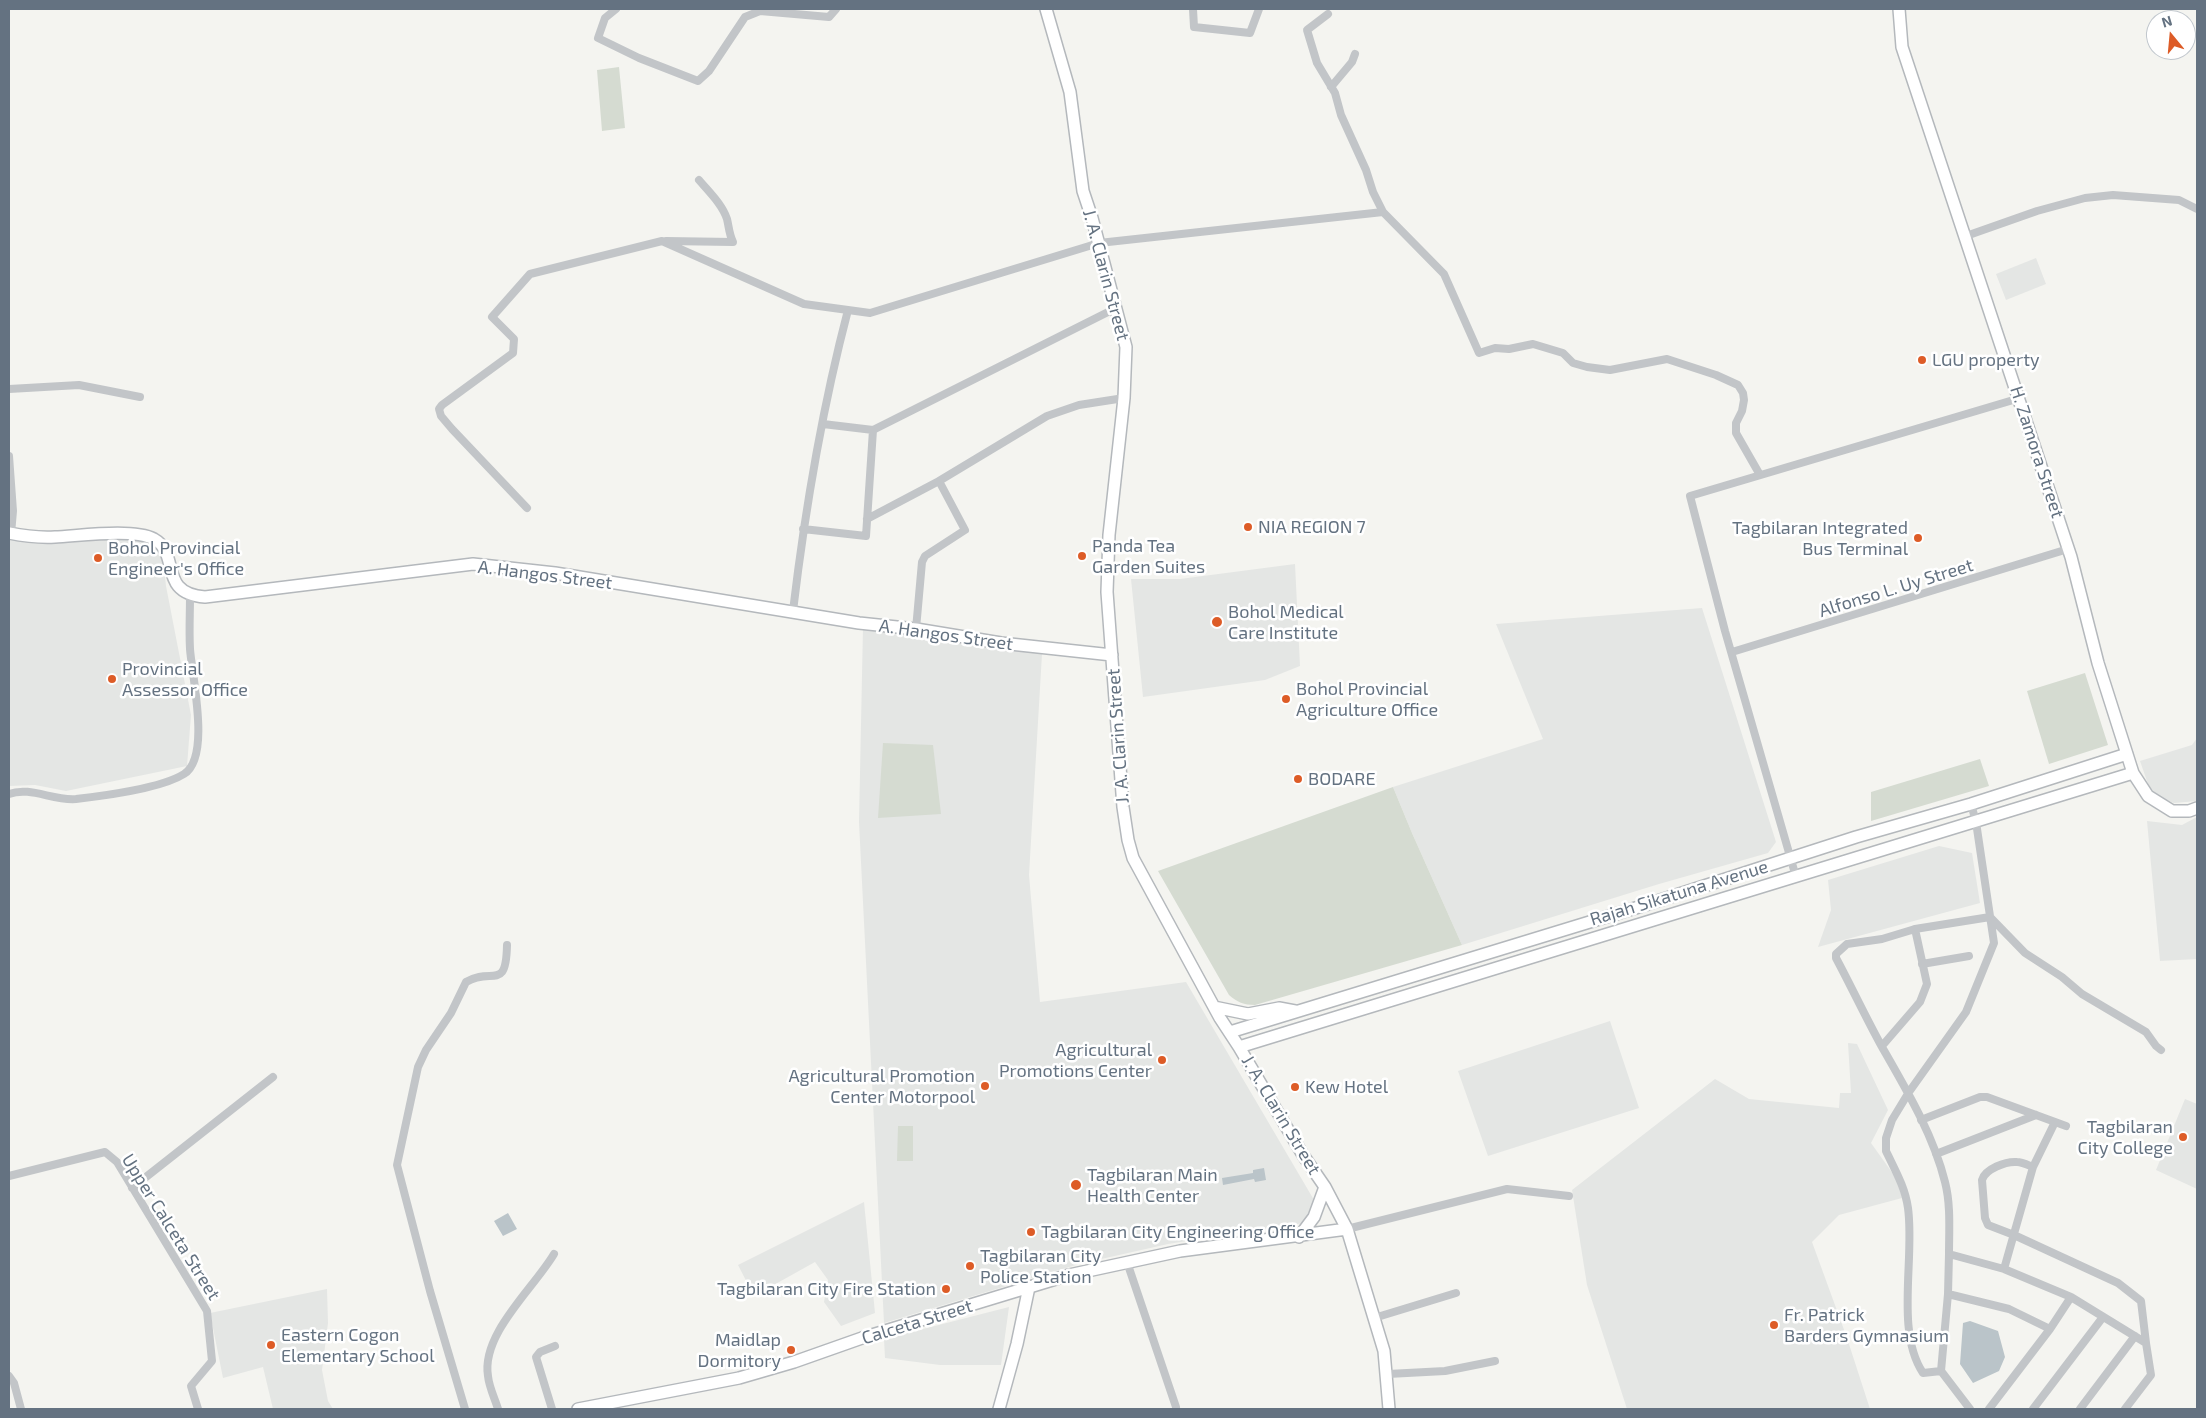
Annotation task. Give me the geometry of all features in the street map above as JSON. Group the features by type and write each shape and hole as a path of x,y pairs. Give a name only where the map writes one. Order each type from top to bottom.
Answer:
{"main road":[{"name":"J. A. Clarin Street","path":"1046,9 1070,92 1083,191 1126,346 1124,398 1109,535 1107,592 1122,791 1132,858 1214,1007 1240,1047 1303,1155 1325,1187 1347,1229 1384,1351 1388,1374 1389,1409"},
{"name":"H. Zamora Street","path":"1899,9 1902,47 2020,398 2068,549 2098,662 2133,773"},
{"path":"10,533 53,537 95,534 128,535 154,539 165,551 175,582 180,589 190,596"},
{"name":"A. Hangos Street","path":"190,596 205,597 473,564 555,573 1001,643 1112,655"},
{"name":"Rajah Sikatuna Avenue","path":"1230,1032 1971,804 2127,754"},
{"path":"1240,1047 2133,773 2148,796 2172,811 2197,808"},
{"path":"1814,851 1819,870"},
{"path":"1459,961 1466,977"},
{"path":"1214,1007 1248,1014 1279,1008 1297,1011"},
{"path":"1299,1237 1314,1217 1325,1187"},
{"name":"Calceta Street","path":"578,1409 740,1378 794,1362 862,1338 1069,1275 1180,1252 1347,1229"},
{"path":"999,1409 1013,1361 1029,1287"}],"street":[{"path":"616,9 605,18 598,38 639,58 698,81 709,71 744,17 760,11 829,17 836,9"},
{"path":"1193,9 1194,27 1250,33 1259,9"},
{"path":"1328,14 1307,30 1317,63 1331,87 1382,212 1444,274 1479,353 1495,348 1509,349 1533,344 1563,353 1573,363 1610,370 1667,359 1716,375 1738,385 1743,393 1744,400 1742,411 1736,423 1736,433 1760,475"},
{"path":"1331,87 1352,62 1355,54"},
{"path":"527,508 440,416 439,410 442,405 513,353 514,339 492,317 530,274 662,241 733,242 729,235 727,219 699,180"},
{"path":"1966,236 2036,211 2085,198 2112,195 2179,200 2197,209"},
{"path":"662,241 804,304 870,314 1098,243 1382,212"},
{"path":"823,424 873,430 1116,308"},
{"path":"793,611 803,529 834,363 848,310"},
{"path":"9,390 79,385 140,397"},
{"path":"867,519 938,481 1047,416 1079,405 1124,398"},
{"path":"1796,877 1725,631 1690,496 2020,398"},
{"path":"803,529 866,536 873,430"},
{"path":"9,456 13,511 10,533"},
{"path":"916,629 922,562 925,556 965,530 938,481"},
{"name":"Alfonso L. Uy Street","path":"1732,652 2068,549"},
{"path":"9,794 17,791 30,792 61,800 77,799 141,788 168,781 185,774 197,753 198,716 190,649 190,596"},
{"path":"1941,1371 1923,1373 1917,1364 1908,1331 1910,1239 1908,1208 1904,1189 1885,1144 1892,1120 1909,1092 1966,1012 1994,943 1976,822 1971,804"},
{"path":"1970,1409 1941,1371 1948,1294 1949,1254 1949,1222 1945,1183 1936,1154 1909,1092 1882,1046 1836,958 1836,954 1847,944 1882,939 1915,929 1990,917"},
{"path":"1990,917 2025,953 2062,977 2082,994 2146,1032 2156,1046 2162,1050"},
{"path":"1882,1046 1920,1002 1927,984 1915,929"},
{"path":"465,1409 430,1291 397,1165 418,1067 426,1050 451,1013 466,982 502,974 505,969 507,944"},
{"path":"1922,964 1969,956"},
{"path":"132,1188 273,1077"},
{"path":"1921,1120 1987,1097 2066,1126"},
{"path":"1936,1154 2036,1115"},
{"path":"2004,1269 2033,1167 2055,1122"},
{"name":"Upper Calceta Street","path":"9,1176 105,1152 117,1162 207,1311 212,1361 191,1386 198,1409"},
{"path":"2033,1167 2015,1162 1988,1171 1983,1175 1985,1218 1988,1225 2014,1234 2118,1283 2141,1301 2151,1375 2125,1409"},
{"path":"1347,1229 1507,1189 1569,1196"},
{"path":"498,1409 488,1376 488,1363 495,1340 507,1318 544,1272 554,1254"},
{"path":"1949,1254 2004,1269 2071,1296 2146,1343"},
{"path":"1127,1262 1176,1407"},
{"path":"1374,1318 1456,1293"},
{"path":"1948,1294 2009,1309 2050,1329"},
{"path":"1989,1409 2050,1329 2071,1296"},
{"path":"2033,1409 2103,1317"},
{"path":"2080,1409 2135,1336"},
{"path":"552,1409 536,1357 540,1352 555,1346"},
{"path":"1388,1374 1445,1371 1495,1361"},
{"path":"9,1376 14,1383 22,1409"}],"shaded area":[{"path":"619,67 625,128 602,131 597,70"},
{"path":"2036,258 2046,284 2006,300 1996,274"},
{"path":"9,538 36,542 139,539 162,549 166,586 191,715 187,766 66,791 35,785 9,786"},
{"name":"Bohol Medical Care Institute","path":"1295,564 1300,666 1265,680 1143,697 1131,579 1180,579"},
{"path":"1702,608 1776,842 1768,853 1659,884 1462,945 1393,787 1543,739 1496,624"},
{"path":"863,627 1042,654 1029,875 1040,1002 1186,982 1314,1200 1304,1223 1168,1244 1079,1264 884,1323 859,822"},
{"path":"2085,673 2108,745 2049,764 2027,691"},
{"path":"2197,738 2197,801 2174,803 2157,796 2148,784 2140,761 2192,745"},
{"path":"883,743 933,745 941,814 878,818"},
{"path":"1980,759 1989,786 1871,821 1871,792"},
{"path":"1393,787 1462,945 1255,1005 1244,1004 1229,995 1158,871"},
{"path":"2197,817 2197,959 2160,961 2147,821 2182,825"},
{"path":"1939,846 1972,853 1980,903 1818,947 1831,910 1828,880"},
{"path":"1610,1021 1639,1108 1488,1156 1458,1071"},
{"path":"1848,1043 1857,1044 1888,1110 1871,1143 1896,1178 1902,1198 1839,1215 1812,1242 1847,1338 1870,1409 1627,1409 1587,1285 1572,1190 1715,1079 1749,1099 1839,1108 1840,1093 1851,1093"},
{"name":"Tagbilaran City College","path":"2185,1099 2197,1104 2197,1189 2156,1170"},
{"path":"898,1126 913,1126 913,1161 897,1161"},
{"path":"1264,1168 1266,1180 1255,1182 1254,1179 1223,1185 1222,1178 1253,1173 1253,1170"},
{"path":"864,1202 875,1313 841,1326 824,1302 828,1280 815,1262 754,1296 738,1265"},
{"path":"508,1213 517,1229 503,1236 494,1221"},
{"name":"Eastern Cogon Elementary School","path":"327,1289 328,1323 322,1370 328,1401 333,1409 273,1409 263,1367 223,1378 210,1313"},
{"path":"1009,1307 1001,1365 940,1365 885,1358 884,1339"},
{"path":"1970,1321 1998,1331 2005,1357 1999,1371 1973,1383 1960,1364 1963,1323"}],"place":[{"name":"LGU property","path":"1922,360"},
{"name":"NIA REGION 7","path":"1248,527"},
{"name":"Tagbilaran Integrated Bus Terminal","path":"1918,538"},
{"name":"Panda Tea Garden Suites","path":"1082,556"},
{"name":"Bohol Provincial Engineer's Office","path":"98,558"},
{"name":"Bohol Medical Care Institute","path":"1217,622"},
{"name":"Provincial Assessor Office","path":"112,679"},
{"name":"Bohol Provincial Agriculture Office","path":"1286,699"},
{"name":"BODARE","path":"1298,779"},
{"name":"Agricultural Promotions Center","path":"1162,1060"},
{"name":"Agricultural Promotion Center Motorpool","path":"985,1086"},
{"name":"Kew Hotel","path":"1295,1087"},
{"name":"Tagbilaran City College","path":"2183,1137"},
{"name":"Tagbilaran Main Health Center","path":"1076,1185"},
{"name":"Tagbilaran City Engineering Office","path":"1031,1232"},
{"name":"Tagbilaran City Police Station","path":"970,1266"},
{"name":"Tagbilaran City Fire Station","path":"946,1289"},
{"name":"Fr. Patrick Barders Gymnasium","path":"1774,1325"},
{"name":"Eastern Cogon Elementary School","path":"271,1345"},
{"name":"Maidlap Dormitory","path":"791,1350"}]}
